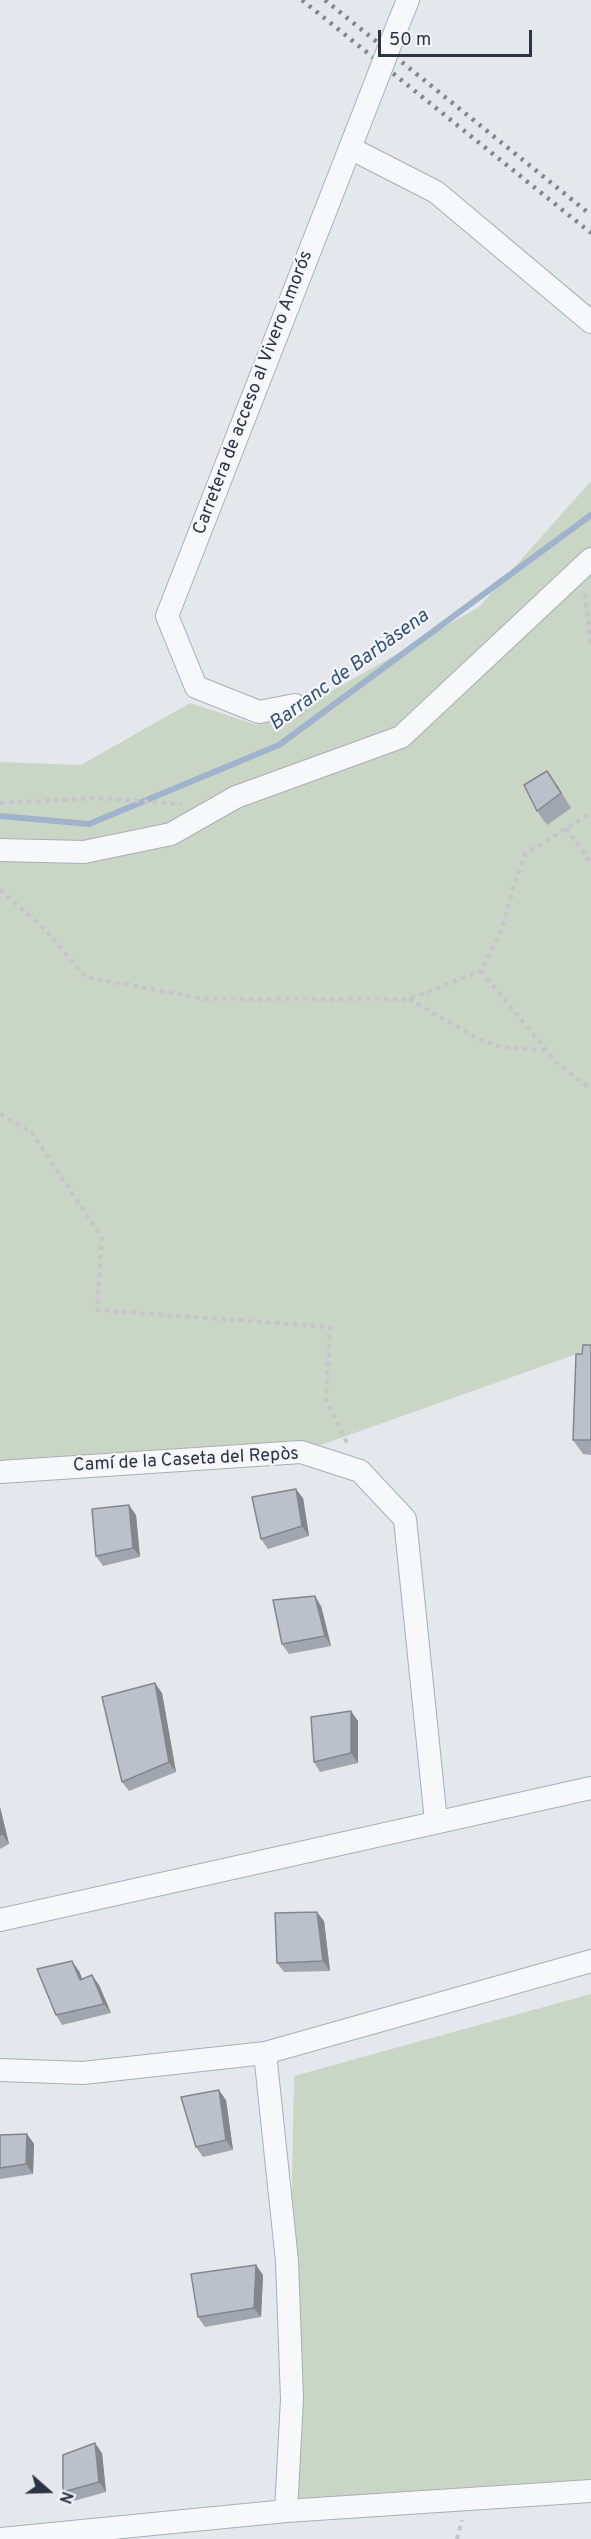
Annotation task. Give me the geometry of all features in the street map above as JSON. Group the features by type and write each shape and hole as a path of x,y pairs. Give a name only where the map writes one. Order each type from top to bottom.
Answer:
{"street":[{"name":"Carretera de acceso al Vivero Amorós","path":"295,705 259,712 196,687 167,616 408,0"},
{"path":"350,148 436,192 591,322"},
{"path":"0,849 84,852 171,834 236,797 401,737 586,562"},
{"name":"Camí de la Caseta del Repòs","path":"0,1472 301,1452 360,1471 405,1519 436,1821"},
{"path":"0,1920 591,1788"},
{"path":"0,2070 83,2073 265,2053 591,1961"},
{"path":"265,2053 287,2261 292,2399 286,2511"},
{"path":"0,2539 286,2511 591,2491"}],"path":[{"path":"586,562 591,647"},
{"path":"0,803 96,798 222,805"},
{"path":"0,890 46,930 85,977 204,999 409,999 482,970 502,929 525,854 591,813"},
{"path":"566,828 591,863"},
{"path":"482,970 557,1063 591,1089"},
{"path":"409,999 477,1038 501,1047 546,1050"},
{"path":"0,1114 32,1132 102,1238 97,1310 330,1327 326,1400 360,1471"}],"green space":[{"path":"591,481 591,1349 301,1452 0,1472 0,762 81,765 190,703 257,725 339,687 479,607"},
{"path":"591,1994 591,2491 286,2511 294,2076"}],"building":[{"path":"547,771 561,793 537,811 524,785"},
{"path":"583,1345 591,1345 591,1440 573,1440 576,1354 582,1354"},
{"path":"296,1489 302,1526 261,1539 252,1497"},
{"path":"129,1505 133,1548 96,1556 92,1509"},
{"path":"315,1596 325,1636 282,1644 273,1600"},
{"path":"155,1683 169,1762 122,1782 102,1697"},
{"path":"351,1711 351,1753 314,1762 311,1717"},
{"path":"317,1912 323,1961 277,1963 275,1913"},
{"path":"72,1961 80,1980 92,1975 104,2004 56,2015 37,1969"},
{"path":"219,2090 226,2140 196,2147 181,2097"},
{"path":"27,2134 26,2164 0,2168 0,2135"},
{"path":"256,2265 254,2308 198,2317 191,2274"},
{"path":"95,2443 99,2482 63,2492 63,2455"}],"waterway":[{"name":"Barranc de Barbàsena","path":"0,816 89,824 279,745 591,515"}],"railway":[{"path":"302,0 591,233"},
{"path":"325,0 591,215"}]}
